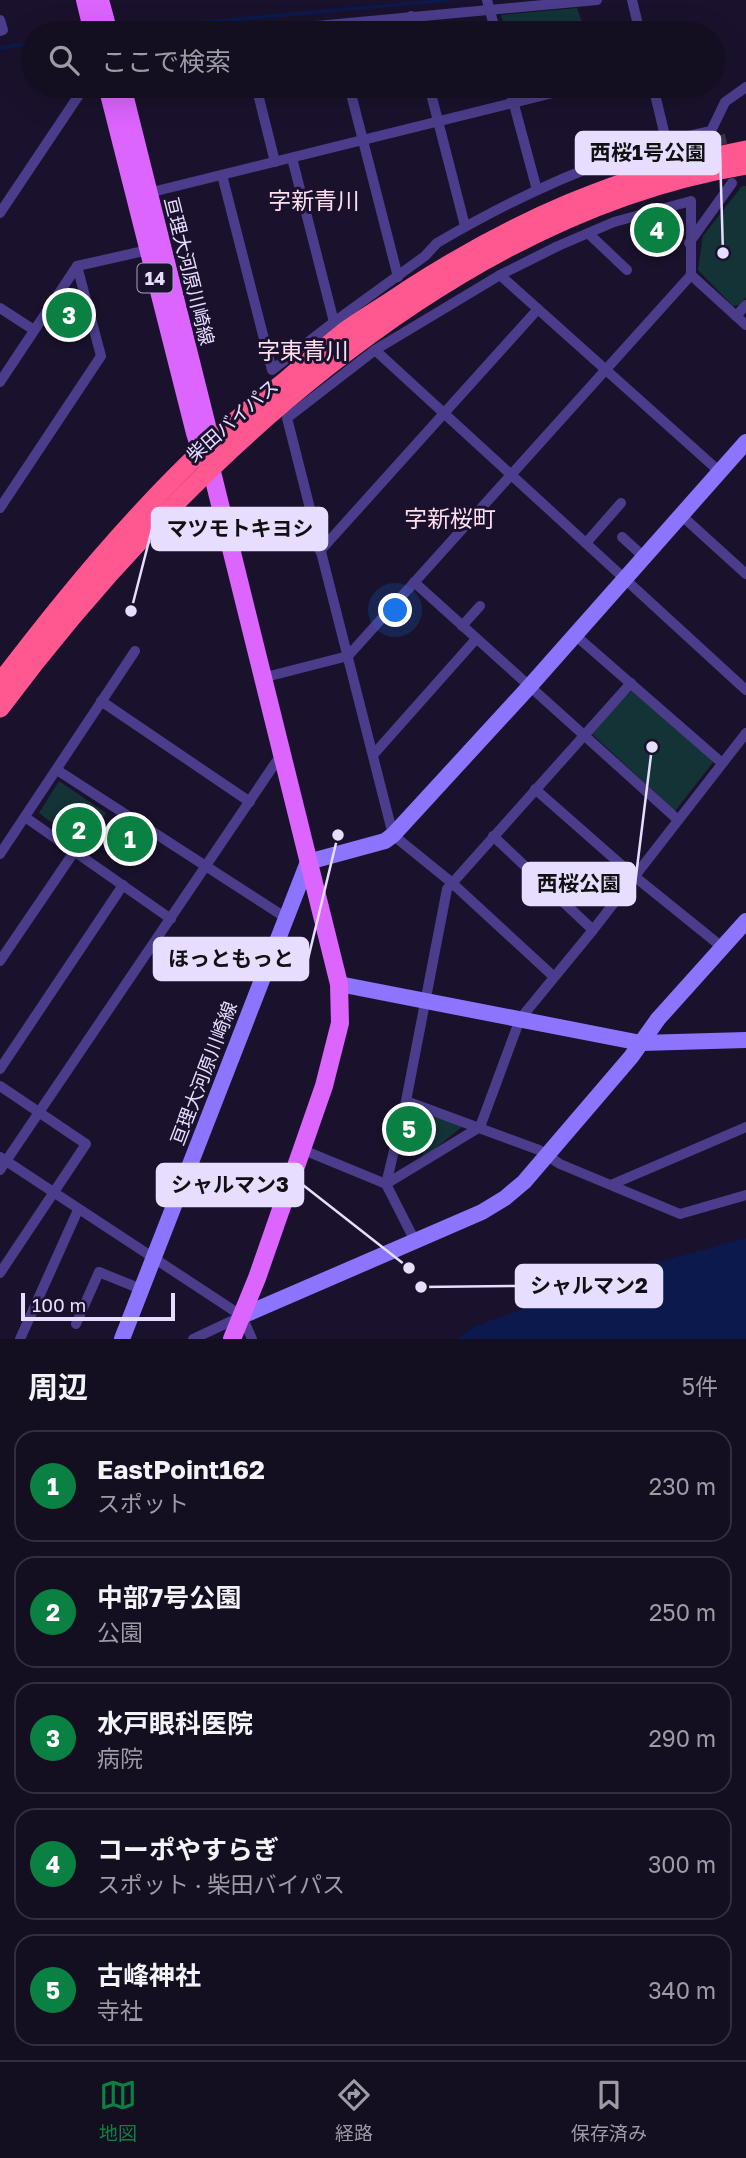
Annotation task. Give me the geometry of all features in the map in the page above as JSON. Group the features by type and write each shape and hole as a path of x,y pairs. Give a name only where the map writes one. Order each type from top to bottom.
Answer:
{"highway":[{"name":"柴田バイパス","path":"0,683 85,574 207,454 350,328 449,263 513,228 573,201 639,176 697,159 746,150"},
{"name":"柴田バイパス","path":"0,708 207,454 234,445 347,352 448,282 499,253 557,223 606,202 701,173 746,164"}],"main road":[{"path":"85,0 95,21"},
{"path":"100,0 100,21"},
{"name":"亘理大河原川崎線","path":"112,98 131,150"},
{"name":"亘理大河原川崎線","path":"124,98 131,150 339,984 341,1015 336,1045 257,1278 232,1339"},
{"name":"亘理大河原川崎線","path":"142,195 148,250 207,454"}],"street":[{"path":"381,21 488,4 597,0"},
{"path":"632,0 637,21"},
{"path":"488,4 493,21"},
{"path":"411,16 412,21"},
{"path":"0,19 3,30 0,31"},
{"path":"222,175 272,370 334,321 398,277 437,243 465,226 537,190 629,152 666,140 715,133 725,102 746,87"},
{"path":"0,213 77,98"},
{"path":"259,98 275,162"},
{"path":"352,98 398,277"},
{"path":"432,98 465,226"},
{"path":"513,98 537,190"},
{"path":"142,195 534,98"},
{"path":"656,98 666,140"},
{"path":"292,158 334,321"},
{"path":"689,243 732,183"},
{"path":"553,975 393,835 288,418 375,350 500,275 614,222 691,201 691,275 746,326"},
{"path":"588,233 627,270"},
{"path":"0,382 77,266 148,250"},
{"path":"0,508 101,356 77,266"},
{"path":"500,275 720,472"},
{"path":"262,678 348,656 691,275"},
{"path":"736,316 746,305"},
{"path":"0,308 34,330"},
{"path":"320,551 538,309"},
{"path":"375,350 746,691"},
{"path":"308,862 385,841 393,835 746,443"},
{"path":"586,543 621,503"},
{"path":"681,515 746,575"},
{"path":"622,537 644,557"},
{"path":"414,582 677,819"},
{"path":"462,626 480,606"},
{"path":"575,635 722,763"},
{"path":"373,755 476,639"},
{"path":"0,854 135,651"},
{"path":"386,1185 447,889 631,683"},
{"path":"101,701 250,802"},
{"path":"386,1185 480,1126 520,1019 746,733"},
{"path":"252,1339 242,1316 54,1193 2,1163 276,762 282,760"},
{"path":"57,770 287,916"},
{"path":"535,789 722,947"},
{"path":"25,817 171,919"},
{"path":"493,836 593,930"},
{"path":"0,961 74,852"},
{"name":"亘理大河原川崎線","path":"122,1339 308,862"},
{"path":"0,1069 122,885"},
{"path":"193,1339 482,1212 505,1198 548,1156 641,1043 657,1019 746,921"},
{"path":"339,984 641,1043 746,1040"},
{"path":"0,1086 86,1144 0,1273"},
{"path":"405,1101 480,1126 560,1164 680,1214 746,1195"},
{"path":"613,1184 746,1127"},
{"path":"301,1149 386,1185 415,1241"},
{"path":"20,1339 78,1210"},
{"path":"76,1324 99,1272 141,1290"},
{"path":"257,1278 264,1290 285,1297"}],"green space":[{"path":"577,8 582,21 503,21 501,15"},
{"path":"742,186 746,186 746,297 740,305 733,306 698,270 703,236"},
{"path":"633,689 714,761 675,811 591,733"},
{"path":"59,781 106,813 85,848 39,813"},
{"path":"432,1116 463,1126 422,1159"}],"shaded area":[{"path":"746,1238 746,1339 458,1339 473,1327 626,1271"}],"waterway":[{"path":"219,21 449,0"},
{"path":"0,48 21,45"}],"tunnel":[{"path":"720,135 725,156"}],"place":[{"name":"コーポやすらぎ","path":"657,230"},
{"name":"西桜1号公園","path":"723,253"},
{"name":"水戸眼科医院","path":"69,315"},
{"name":"マツモトキヨシ","path":"131,611"},
{"name":"西桜公園","path":"652,747"},
{"name":"中部7号公園","path":"79,830"},
{"name":"ほっともっと","path":"338,835"},
{"name":"EastPoint162","path":"130,839"},
{"name":"古峰神社","path":"409,1129"},
{"name":"シャルマン3","path":"409,1268"},
{"name":"シャルマン2","path":"421,1287"}],"district":[{"name":"字新青川","path":"314,200"},
{"name":"字東青川","path":"303,350"},
{"name":"字新桜町","path":"450,518"}]}
